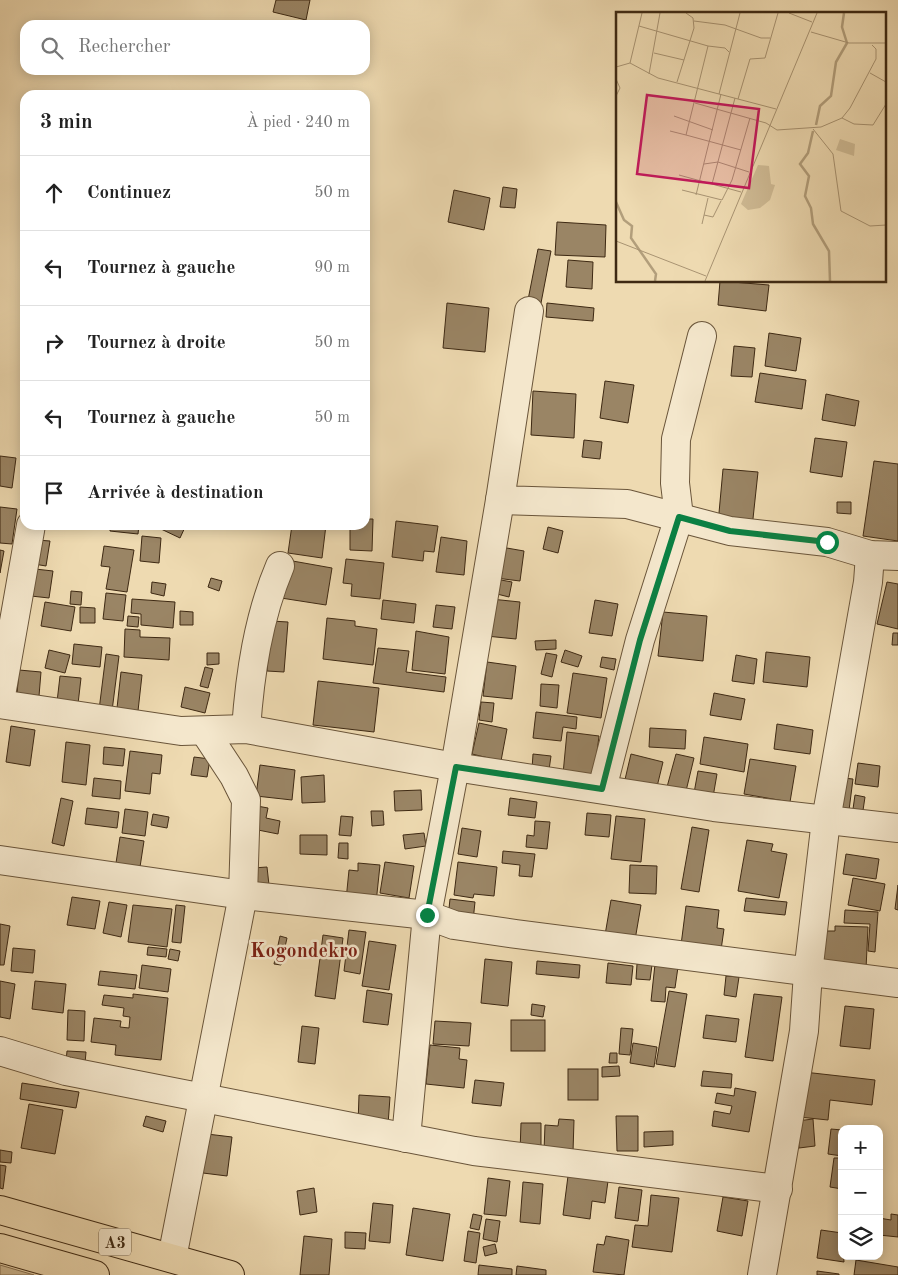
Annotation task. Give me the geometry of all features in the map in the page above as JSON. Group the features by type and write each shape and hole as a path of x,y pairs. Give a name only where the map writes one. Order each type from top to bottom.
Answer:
{"highway":[{"name":"A3","path":"0,1210 230,1275"},
{"name":"A3","path":"0,1248 94,1275"}],"street":[{"path":"406,1138 427,915 456,767 529,312"},
{"path":"602,789 640,640 679,517 675,483 676,439 702,336"},
{"path":"500,500 627,504 730,531 827,542 870,555 898,556"},
{"path":"30,530 0,702 181,730 205,732 246,729 456,767 826,820 898,828"},
{"path":"762,1275 804,1031 808,973 826,820 868,582 870,555"},
{"path":"246,729 250,677 268,595 280,566"},
{"path":"172,1258 202,1096 243,895 246,800 234,776 205,732"},
{"path":"0,860 243,895 427,915 454,925 808,973 898,983"},
{"path":"0,1051 66,1071 202,1096 474,1151 778,1188"}],"shaded area":[{"path":"0,1265 34,1275 0,1275"}],"building":[{"path":"276,0 310,0 306,20 273,12"},
{"path":"503,187 517,189 515,208 500,207"},
{"path":"454,190 490,198 484,230 448,222"},
{"path":"557,222 606,225 605,257 555,255"},
{"path":"538,249 551,251 541,303 528,300"},
{"path":"568,260 593,262 592,289 566,287"},
{"path":"720,282 769,285 766,311 718,305"},
{"path":"447,303 489,308 485,352 443,348"},
{"path":"547,303 594,308 593,321 546,317"},
{"path":"769,333 801,338 796,371 765,366"},
{"path":"734,346 755,348 752,377 731,376"},
{"path":"760,373 806,380 802,409 755,402"},
{"path":"605,381 634,385 628,423 600,418"},
{"path":"533,391 576,394 574,438 531,435"},
{"path":"826,394 859,401 855,426 822,420"},
{"path":"815,438 847,442 842,477 810,472"},
{"path":"584,440 602,442 600,459 582,457"},
{"path":"0,456 16,458 12,488 0,486"},
{"path":"874,461 898,464 898,541 863,536"},
{"path":"723,469 758,472 752,528 718,524"},
{"path":"837,502 851,502 851,514 837,513"},
{"path":"0,507 17,509 12,544 0,543"},
{"path":"370,519 373,519 372,551 350,550 350,530 370,530"},
{"path":"396,521 438,526 434,552 424,551 423,561 392,557"},
{"path":"548,527 563,531 558,553 543,549"},
{"path":"110,530 138,530 138,534"},
{"path":"163,530 184,530 180,538"},
{"path":"291,530 325,530 322,558 288,553"},
{"path":"142,536 161,538 159,563 140,561"},
{"path":"441,537 467,541 464,575 436,572"},
{"path":"37,540 50,541 46,566 34,564"},
{"path":"104,546 134,550 127,592 106,589 110,567 101,566"},
{"path":"501,547 524,551 520,581 496,578"},
{"path":"0,550 4,551 0,573"},
{"path":"346,559 384,563 380,599 351,596 352,584 343,583"},
{"path":"287,560 332,568 326,605 281,598"},
{"path":"35,569 53,571 49,598 31,596"},
{"path":"211,578 222,581 219,591 208,587"},
{"path":"501,580 512,582 509,597 497,594"},
{"path":"152,582 166,584 164,596 151,593"},
{"path":"887,582 898,584 898,629 877,624"},
{"path":"71,591 82,592 81,605 70,604"},
{"path":"106,593 126,595 123,621 103,619"},
{"path":"132,599 175,602 173,628 141,625 141,614 131,613"},
{"path":"491,599 520,602 516,639 486,636"},
{"path":"383,600 416,604 414,623 381,619"},
{"path":"595,600 618,604 612,636 589,633"},
{"path":"45,602 75,607 71,631 41,626"},
{"path":"436,605 455,607 452,629 433,627"},
{"path":"80,607 95,608 95,623 80,623"},
{"path":"180,611 193,612 193,625 180,625"},
{"path":"663,612 707,616 703,661 658,656"},
{"path":"128,616 139,617 138,627 127,626"},
{"path":"327,618 355,621 355,626 377,629 373,665 323,659"},
{"path":"271,621 288,622 284,672 267,671"},
{"path":"125,629 140,630 140,637 170,638 169,660 124,657"},
{"path":"416,631 449,637 445,674 412,670"},
{"path":"893,633 898,633 898,645 892,645"},
{"path":"556,640 556,649 536,650 535,641"},
{"path":"74,644 102,647 100,667 72,664"},
{"path":"378,648 409,651 406,672 446,677 444,692 373,683"},
{"path":"49,650 70,655 65,673 45,668"},
{"path":"565,650 582,656 578,667 561,662"},
{"path":"766,652 810,657 807,687 763,682"},
{"path":"207,653 219,653 219,664 207,665"},
{"path":"546,653 557,655 552,677 541,674"},
{"path":"106,654 119,656 112,711 99,710"},
{"path":"736,655 757,659 754,684 732,681"},
{"path":"602,657 616,659 614,670 600,667"},
{"path":"487,662 516,666 512,699 483,696"},
{"path":"205,667 213,669 208,688 200,686"},
{"path":"19,670 41,672 39,696 17,694"},
{"path":"121,672 142,675 138,711 117,708"},
{"path":"573,673 607,678 601,718 567,713"},
{"path":"60,676 81,678 78,704 57,702"},
{"path":"318,681 379,688 374,732 313,725"},
{"path":"541,684 559,685 557,708 540,706"},
{"path":"185,687 210,693 205,713 181,707"},
{"path":"714,693 745,699 741,720 710,715"},
{"path":"481,702 494,703 492,722 479,720"},
{"path":"536,712 577,717 576,729 563,727 561,741 533,738"},
{"path":"479,723 507,729 501,761 472,754"},
{"path":"777,724 813,730 810,754 774,749"},
{"path":"11,726 35,730 30,766 6,762"},
{"path":"650,728 686,730 685,749 649,747"},
{"path":"567,732 599,736 594,777 563,774"},
{"path":"704,737 748,744 744,772 700,764"},
{"path":"66,742 90,745 86,785 62,782"},
{"path":"104,747 125,749 123,766 103,764"},
{"path":"130,751 162,755 160,774 152,773 150,794 125,791"},
{"path":"533,754 551,756 549,770 532,769"},
{"path":"631,754 663,762 655,795 623,788"},
{"path":"676,754 694,758 686,791 667,787"},
{"path":"194,757 210,759 207,777 191,775"},
{"path":"750,759 796,766 790,802 744,794"},
{"path":"858,763 880,766 878,787 855,784"},
{"path":"260,765 295,770 292,800 256,796"},
{"path":"698,771 717,774 713,797 694,793"},
{"path":"324,775 325,802 302,803 301,777"},
{"path":"94,778 121,781 120,799 92,796"},
{"path":"843,778 853,779 848,818 838,817"},
{"path":"421,790 422,810 395,811 394,791"},
{"path":"855,795 865,797 862,817 852,816"},
{"path":"61,798 73,801 64,846 52,843"},
{"path":"510,798 537,802 535,818 508,815"},
{"path":"257,806 268,808 266,818 280,821 278,834 253,829"},
{"path":"87,808 119,812 117,828 85,824"},
{"path":"125,809 148,812 145,836 122,833"},
{"path":"371,811 383,811 384,825 372,826"},
{"path":"587,813 611,815 609,837 585,835"},
{"path":"153,814 169,817 167,828 151,825"},
{"path":"341,816 353,817 351,836 339,835"},
{"path":"616,816 645,819 641,862 611,859"},
{"path":"535,821 550,822 547,849 526,847 527,835 534,836"},
{"path":"692,827 709,830 699,892 681,889"},
{"path":"462,828 481,831 477,857 458,854"},
{"path":"424,833 426,846 405,849 403,835"},
{"path":"300,835 327,835 327,855 300,854"},
{"path":"120,837 144,841 140,867 116,863"},
{"path":"747,840 773,844 771,851 787,854 779,898 738,891"},
{"path":"339,843 348,843 348,859 338,858"},
{"path":"503,851 535,854 532,877 519,876 520,865 502,863"},
{"path":"846,854 879,859 876,879 843,874"},
{"path":"385,862 414,866 409,898 380,893"},
{"path":"458,862 497,867 494,896 474,894 473,898 454,895"},
{"path":"358,863 380,865 376,903 346,900 349,870 358,871"},
{"path":"630,865 657,866 656,894 629,893"},
{"path":"267,867 269,885 255,887 253,868"},
{"path":"853,878 885,884 880,911 848,905"},
{"path":"898,885 898,910 895,909"},
{"path":"72,897 100,901 95,929 67,925"},
{"path":"746,898 787,902 785,915 744,911"},
{"path":"450,899 475,902 473,921 448,918"},
{"path":"611,900 641,905 635,940 605,935"},
{"path":"109,902 127,905 121,937 103,933"},
{"path":"133,905 172,909 167,947 128,942"},
{"path":"176,905 185,906 181,943 172,942"},
{"path":"686,906 719,910 717,928 724,929 721,950 681,945"},
{"path":"845,910 878,912 875,952 868,951 870,924 844,923"},
{"path":"0,924 10,926 4,965 0,965"},
{"path":"835,926 868,927 866,969 821,967 822,931 835,931"},
{"path":"349,930 366,932 360,974 344,971"},
{"path":"323,935 343,938 335,999 315,996"},
{"path":"280,936 287,938 281,965 274,964"},
{"path":"369,941 396,945 389,990 362,986"},
{"path":"148,947 167,949 166,957 147,955"},
{"path":"13,948 35,950 33,973 11,971"},
{"path":"170,949 180,951 178,961 168,959"},
{"path":"485,959 512,962 508,1006 481,1003"},
{"path":"537,961 580,965 579,978 536,974"},
{"path":"608,963 633,966 631,985 606,983"},
{"path":"637,964 652,965 650,980 636,979"},
{"path":"655,964 678,967 675,988 666,987 665,1002 651,1001"},
{"path":"142,965 171,969 168,992 139,988"},
{"path":"100,971 137,975 135,989 98,985"},
{"path":"726,976 739,977 736,997 724,995"},
{"path":"0,981 15,984 10,1019 0,1017"},
{"path":"35,981 66,984 63,1013 32,1009"},
{"path":"367,990 392,994 388,1025 363,1022"},
{"path":"669,991 687,994 675,1067 656,1064"},
{"path":"133,994 168,998 161,1060 115,1055 116,1045 91,1042 94,1018 121,1021 120,1027 129,1028 130,1017 123,1016 124,1008 102,1005 104,995 133,998"},
{"path":"754,994 782,997 773,1061 745,1057"},
{"path":"532,1004 545,1006 543,1017 531,1015"},
{"path":"845,1006 874,1009 870,1049 840,1046"},
{"path":"68,1010 85,1011 84,1041 67,1040"},
{"path":"706,1015 739,1019 736,1042 703,1038"},
{"path":"511,1020 545,1020 545,1051 511,1051"},
{"path":"435,1021 471,1023 469,1046 433,1044"},
{"path":"302,1026 319,1028 315,1064 298,1062"},
{"path":"621,1028 633,1029 630,1055 619,1054"},
{"path":"633,1043 657,1047 654,1067 630,1063"},
{"path":"430,1045 460,1048 459,1059 467,1060 464,1088 426,1084"},
{"path":"67,1051 86,1052 85,1064 66,1062"},
{"path":"610,1053 617,1053 617,1063 609,1063"},
{"path":"619,1066 620,1076 602,1077 602,1067"},
{"path":"568,1069 598,1069 598,1100 568,1100"},
{"path":"703,1071 732,1074 731,1088 701,1086"},
{"path":"804,1072 875,1080 872,1105 830,1100 828,1120 799,1117"},
{"path":"475,1080 504,1083 501,1106 472,1103"},
{"path":"22,1083 79,1092 76,1108 20,1099"},
{"path":"735,1088 756,1092 749,1132 712,1126 714,1111 730,1114 732,1106 715,1103 717,1093 734,1096"},
{"path":"359,1095 390,1097 388,1125 358,1124"},
{"path":"29,1104 63,1110 55,1154 21,1148"},
{"path":"146,1116 166,1121 163,1132 143,1126"},
{"path":"616,1116 638,1116 638,1151 617,1151"},
{"path":"559,1119 574,1120 573,1152 544,1151 545,1125 558,1126"},
{"path":"813,1119 815,1146 799,1148 797,1121"},
{"path":"521,1123 541,1123 541,1152 520,1152"},
{"path":"831,1129 838,1130 838,1155 828,1154"},
{"path":"673,1131 673,1145 644,1147 644,1132"},
{"path":"207,1134 232,1137 227,1176 203,1173"},
{"path":"0,1150 12,1152 11,1163 0,1162"},
{"path":"834,1158 838,1158 838,1188 830,1187"},
{"path":"0,1165 6,1166 3,1189 0,1188"},
{"path":"568,1176 608,1181 605,1203 592,1201 590,1219 563,1215"},
{"path":"488,1178 510,1181 506,1216 484,1214"},
{"path":"523,1182 543,1184 540,1224 520,1222"},
{"path":"619,1187 642,1190 638,1221 615,1218"},
{"path":"314,1188 317,1212 300,1215 297,1191"},
{"path":"651,1195 679,1198 672,1252 632,1247 635,1225 648,1226"},
{"path":"723,1197 748,1201 742,1236 717,1231"},
{"path":"373,1203 393,1205 390,1243 369,1241"},
{"path":"413,1208 450,1214 443,1261 406,1255"},
{"path":"473,1214 482,1216 479,1230 470,1228"},
{"path":"891,1214 898,1215 898,1237 883,1235 883,1219 891,1220"},
{"path":"486,1219 500,1221 497,1242 483,1239"},
{"path":"821,1230 838,1232 838,1260 844,1260 844,1262 817,1258"},
{"path":"468,1231 480,1233 476,1263 464,1261"},
{"path":"345,1232 366,1233 365,1249 345,1248"},
{"path":"304,1236 332,1239 329,1275 300,1275"},
{"path":"606,1236 629,1240 624,1275 593,1272 597,1244 604,1245"},
{"path":"495,1244 497,1253 485,1256 483,1247"},
{"path":"856,1260 898,1267 898,1275 854,1275"},
{"path":"479,1265 512,1269 512,1275 478,1275"},
{"path":"517,1266 546,1270 546,1275 516,1275"},
{"path":"817,1271 839,1274 839,1275 817,1275"}],"district":[{"name":"Kogondekro","path":"304,950"}],"route":[{"path":"427,915 456,767 602,789 640,640 679,517 730,531 827,542"}]}
